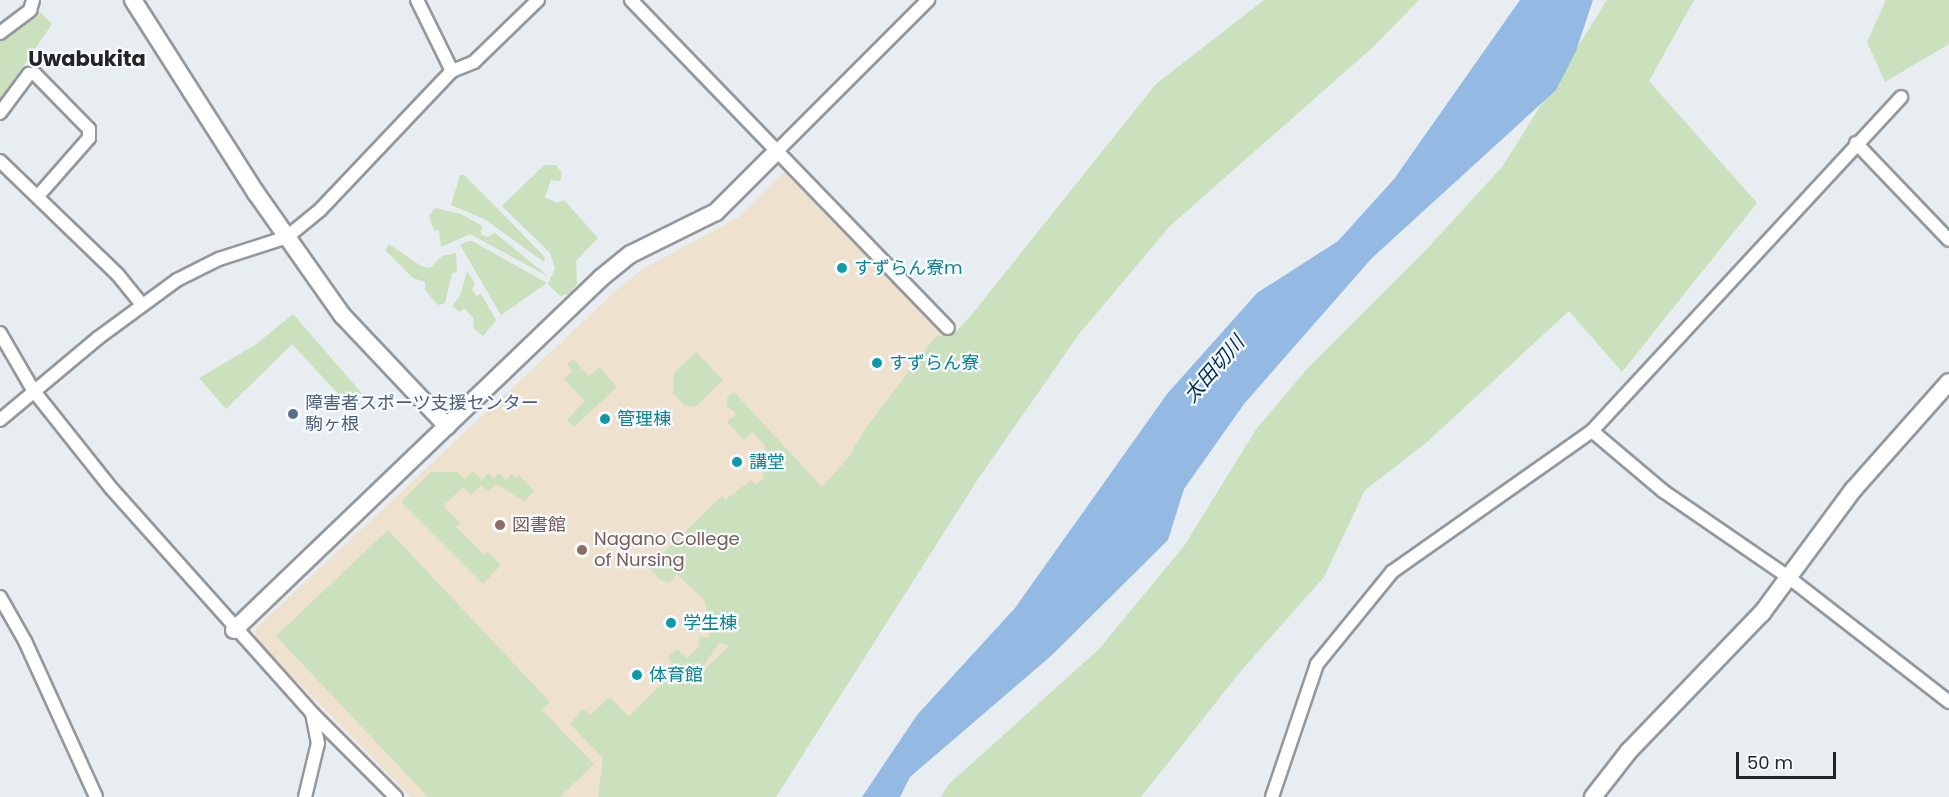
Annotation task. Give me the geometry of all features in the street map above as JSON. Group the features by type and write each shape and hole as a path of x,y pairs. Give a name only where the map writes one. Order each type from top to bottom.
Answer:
{"street":[{"path":"0,33 30,10 33,0"},
{"path":"133,0 287,237 342,315 447,426"},
{"path":"417,0 452,71"},
{"path":"0,420 33,390 142,305 219,259 287,237 320,210 452,71 474,62 538,0"},
{"path":"631,0 948,328"},
{"path":"234,630 601,278 631,254 716,212 928,0"},
{"path":"0,113 29,74 35,74 89,129 89,138 38,196"},
{"path":"1272,797 1317,664 1392,572 1592,431 1724,291 1856,143 1901,97"},
{"path":"1856,143 1949,240"},
{"path":"0,161 118,275 142,305"},
{"path":"0,333 33,390 234,630 312,713 396,797"},
{"path":"1593,797 1629,751 1762,612 1853,490 1949,382"},
{"path":"1592,431 1663,491 1788,577 1949,702"},
{"path":"0,597 25,641 96,797"},
{"path":"305,797 318,743 312,713"}],"shaded area":[{"name":"Nagano College of Nursing","path":"788,169 962,348 644,797 411,797 256,640 255,629 621,286 646,267 741,216"}],"green space":[{"path":"1264,0 1419,0 1372,48 1170,226 1079,334 978,479 776,797 598,797 603,758 570,724 583,709 590,715 610,697 629,717 677,668 668,658 672,653 677,649 687,658 698,648 700,636 709,638 711,622 704,600 677,574 670,583 659,579 649,567 722,496 725,500 752,480 755,485 763,479 765,446 753,432 744,440 727,422 736,414 727,406 727,398 734,392 822,487 848,458 865,429 936,336 954,334 973,313 1156,84","holes":["719,643 729,646 696,678"]},
{"path":"1607,0 1694,0 1649,81 1757,203 1622,372 1569,311 1426,443 1365,490 1324,577 1240,672 1141,797 941,797 948,785 1099,649 1184,546 1257,428 1307,369 1423,253 1502,167"},
{"path":"1886,0 1949,0 1949,44 1885,82 1867,42"},
{"path":"39,11 52,24 0,100 0,41"},
{"path":"544,165 556,165 562,173 560,181 551,180 545,197 557,203 564,200 598,238 576,261 577,284 569,294 560,296 548,284 555,268 550,253 502,206"},
{"path":"460,175 464,175 545,257 544,262 486,220 451,205"},
{"path":"435,208 461,214 482,226 481,234 487,237 495,233 549,277 470,234 441,247 439,230 434,231 429,216"},
{"path":"472,241 547,283 501,315 460,245"},
{"path":"389,244 421,266 430,268 442,256 456,253 457,272 452,273 445,303 438,305 425,290 425,282 413,278 385,250"},
{"path":"467,271 475,284 472,289 476,296 481,294 496,320 483,336 474,329 473,318 464,308 460,312 452,306 460,296"},
{"path":"293,314 365,397 354,411 292,344 226,409 199,378 255,345"},
{"path":"696,352 723,380 695,407 685,406 673,394 674,373"},
{"path":"573,359 589,376 599,367 617,387 574,427 567,420 585,401 564,379 572,371 567,364"},
{"path":"473,471 482,480 489,473 494,479 499,473 506,480 512,474 516,478 519,475 534,491 524,501 496,484 488,492 481,485 471,495 463,487 443,506 460,523 456,527 483,554 487,551 501,565 483,584 401,502 431,472 457,472 465,479"},
{"path":"388,530 550,702 542,710 594,764 560,797 428,797 276,636"}],"water":[{"name":"太田切川","path":"1520,0 1593,0 1576,51 1556,90 1372,258 1244,404 1184,489 1168,540 1052,655 910,777 900,797 862,797 917,715 1015,608 1167,394 1257,293 1338,241 1394,179"}],"place":[{"name":"すずらん寮m","path":"842,268"},
{"name":"すずらん寮","path":"877,363"},
{"name":"障害者スポーツ支援センター 駒ヶ根","path":"293,414"},
{"name":"管理棟","path":"605,419"},
{"name":"講堂","path":"737,462"},
{"name":"図書館","path":"500,525"},
{"name":"Nagano College of Nursing","path":"582,550"},
{"name":"学生棟","path":"671,623"},
{"name":"体育館","path":"637,675"}],"district":[{"name":"Uwabukita","path":"87,59"}]}
